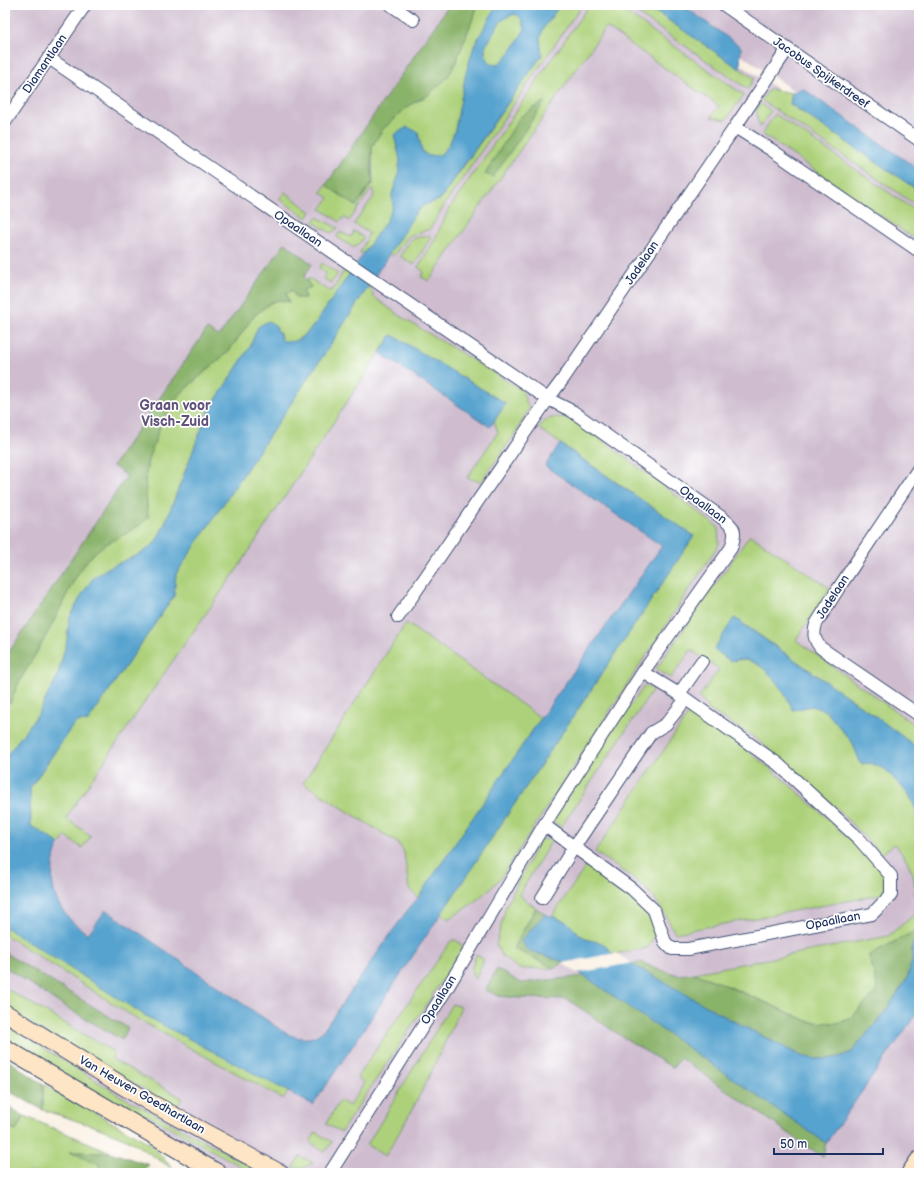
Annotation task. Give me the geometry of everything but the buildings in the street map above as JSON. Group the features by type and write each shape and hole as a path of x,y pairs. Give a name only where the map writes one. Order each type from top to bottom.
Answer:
{"main road":[{"name":"Van Heuven Goedhartlaan","path":"5,1013 149,1102 280,1173"},
{"path":"5,1048 218,1173"},
{"path":"910,1173 919,1160"}],"street":[{"name":"Diamantlaan","path":"5,122 85,5"},
{"path":"391,5 413,20"},
{"name":"Jacobus Spijkerdreef","path":"724,5 919,140"},
{"name":"Jadelaan","path":"548,399 564,379 787,50"},
{"name":"Opaallaan","path":"49,58 548,399 572,412 734,527 735,536 731,548 643,672 544,825 449,985 330,1173"},
{"path":"735,127 770,149 919,251"},
{"path":"398,617 548,399"},
{"name":"Jadelaan","path":"919,468 838,589 816,624 814,630 816,643 821,648 919,715"},
{"path":"542,898 574,847 651,733 666,724 702,661"},
{"name":"Opaallaan","path":"544,825 632,889 654,910 665,942 672,949 688,949 872,914 891,895 891,876 859,839 778,764 683,696 643,672"}],"shaded area":[{"path":"5,5 652,5 919,184 919,1173 228,1173 104,1099 5,1032"},
{"path":"669,5 919,5 919,177"}],"green space":[{"path":"449,5 478,5 456,62 448,77 428,95 408,106 383,129 372,146 371,168 373,181 356,206 326,185"},
{"path":"478,5 497,5 474,46 466,73 455,130 449,145 440,155 428,156 422,151 418,132 394,135 400,159 398,177 392,194 393,207 386,221 363,254 360,253 369,233 354,224 374,196 372,188 349,221 344,217 340,222 321,209 329,198 321,192 326,185 356,206 372,183 373,185 372,146 383,129 408,106 428,95 456,62"},
{"path":"560,5 582,5 447,201 430,229 409,236 393,256 389,253 417,211 424,205 440,200 542,55 540,39 543,29"},
{"path":"589,5 615,5 744,95 726,120 711,117 719,106 606,27 429,281 421,277 424,272 418,267 433,243 449,209"},
{"path":"625,5 646,5 754,78 748,89"},
{"path":"516,14 522,20 525,29 506,57 497,65 491,64 485,53 486,45 500,23 507,17"},
{"path":"770,89 792,93 790,104 919,191 919,207 761,100"},
{"path":"545,101 493,177 485,174 520,117"},
{"path":"759,103 771,111 760,127 757,115"},
{"path":"775,114 919,213 919,242 762,134"},
{"path":"285,192 311,212 307,218 279,199"},
{"path":"317,217 338,228 331,233 313,222"},
{"path":"354,231 364,238 354,248 337,237 340,232 351,237"},
{"path":"429,235 431,237 414,265 400,256 411,239"},
{"path":"285,243 312,264 304,277 311,287 303,290 305,298 296,298 292,290 286,294 289,302 279,300 270,303 253,317 229,351 184,390 171,406 162,421 148,460 145,479 148,517 136,528 101,547 87,560 74,580 47,634 22,677 10,704 5,694 5,658 127,476 113,466 207,329 219,336"},
{"path":"322,263 338,274 331,283 323,278 326,273 319,268"},
{"path":"344,270 350,273 339,291 324,313 299,339 291,342 285,342 282,341 280,333 258,327 250,347 208,412 164,526 155,543 142,553 106,569 69,619 67,641 57,677 38,714 5,758 5,694 10,704 22,677 47,634 74,580 87,560 101,547 136,528 148,517 145,479 148,460 162,421 171,406 184,390 229,351 253,317 270,303 279,300 289,302 286,294 292,290 305,298 303,290 311,287 307,281 309,278 329,291 334,289"},
{"path":"369,285 374,297 400,316 522,390 529,409 513,437 481,482 467,478 498,432 494,422 505,403 391,335 238,568 66,818 91,836 82,848 65,836 60,844 31,826 30,788 71,728 77,722 88,721 174,596 176,574"},
{"path":"559,417 573,420 585,427 718,527 719,544 500,879 476,901 448,919 441,914 694,536 538,428 547,420"},
{"path":"750,535 830,588 796,640 919,728 919,749 871,713 735,618 714,649 730,661 746,660 754,662 768,672 780,687 793,710 811,706 826,711 852,742 861,764 870,763 885,768 910,796 919,818 919,895 915,896 914,877 907,861 895,844 881,854 827,799 794,769 751,735 709,710 699,697 719,669 691,650 671,678 656,669"},
{"path":"406,623 541,718 418,898 409,889 404,852 398,843 303,783"},
{"path":"645,685 653,690 561,827 552,821 578,779"},
{"path":"691,710 731,738 769,768 864,851 879,867 884,875 885,894 675,933 660,906 648,891 634,879 595,852"},
{"path":"540,839 552,840 519,895 536,908 513,948 554,968 519,969 501,955 496,945 506,906"},
{"path":"587,865 617,886 648,915 653,925 655,934 653,940 647,948 613,954 602,943 589,940 580,935 567,922 552,916"},
{"path":"536,908 545,914 521,941 528,950 564,962 554,968 513,948"},
{"path":"919,911 919,929 869,955 878,990 850,1019 837,1023 810,1022 694,973 888,936"},
{"path":"5,927 146,1016 289,1091 283,1099 137,1019 5,935"},
{"path":"919,929 919,941 913,943 912,961 907,979 885,1012 852,1052 830,1059 815,1059 801,1056 733,1021 632,964 641,962 657,969 679,975 694,973 810,1022 837,1023 850,1019 878,990 869,955"},
{"path":"455,940 463,947 341,1132 326,1124 340,1100 349,1106 364,1083 357,1077 451,941"},
{"path":"5,953 128,1028 122,1040 62,1005 5,967"},
{"path":"476,954 483,959 483,962 475,979 471,971"},
{"path":"497,969 521,983 585,976 826,1143 823,1157 680,1058 673,1068 618,1034 567,999 499,996 485,990"},
{"path":"5,988 114,1052 112,1059 182,1098 177,1108 47,1034 5,1008"},
{"path":"452,1004 461,1007 416,1102 385,1156 367,1145"},
{"path":"5,1024 121,1096 264,1173 253,1173 151,1117 115,1107 5,1040"},
{"path":"5,1058 43,1084 43,1110 5,1089"},
{"path":"43,1084 151,1144 173,1169 129,1140 96,1127 43,1110"},
{"path":"5,1104 24,1116 16,1131 5,1125"},
{"path":"24,1116 113,1153 70,1152 99,1164 100,1173 5,1173 5,1125 16,1131"},
{"path":"316,1132 332,1142 325,1152 310,1142"},
{"path":"69,1152 113,1153 149,1165 142,1173 100,1173 99,1164"},
{"path":"300,1156 313,1163 303,1168 293,1168"}],"water":[{"path":"497,5 560,5 543,29 540,39 542,55 439,200 424,205 417,211 327,350 176,574 174,596 88,721 77,722 71,728 30,788 31,826 60,844 54,858 52,878 56,898 65,914 79,928 88,934 106,910 287,1034 301,1038 310,1038 323,1031 406,912 418,898 541,718 662,546 545,466 560,444 694,536 313,1105 146,1016 5,927 5,758 38,714 57,678 67,641 69,619 81,596 93,578 106,569 142,553 155,543 164,526 208,412 250,347 258,327 268,321 275,325 282,340 287,341 297,340 305,335 315,324 386,221 393,207 392,194 398,177 400,159 394,135 407,127 418,132 422,151 428,156 440,155 449,145 455,130 466,73 474,46","holes":["516,14 522,20 525,29 513,48 497,65 491,64 486,55 485,48 496,27 511,15"]},
{"path":"646,5 682,5 741,47 740,69"},
{"path":"802,88 919,170 919,191 790,104 792,93"},
{"path":"392,335 505,403 490,427 380,353"},
{"path":"734,618 871,713 919,749 919,818 910,796 885,769 870,763 861,764 852,742 826,711 811,706 793,710 780,687 768,672 754,662 746,660 730,661 714,649"},
{"path":"545,914 567,922 580,935 589,940 602,943 614,954 733,1021 801,1056 815,1059 830,1059 852,1052 885,1012 907,979 912,961 913,943 919,941 919,1010 826,1143 564,962 528,950 521,941"}],"pier":[{"path":"616,953 632,963 577,973 562,963"}],"district":[{"name":"Graan voor Visch-Zuid","path":"175,414"}]}
